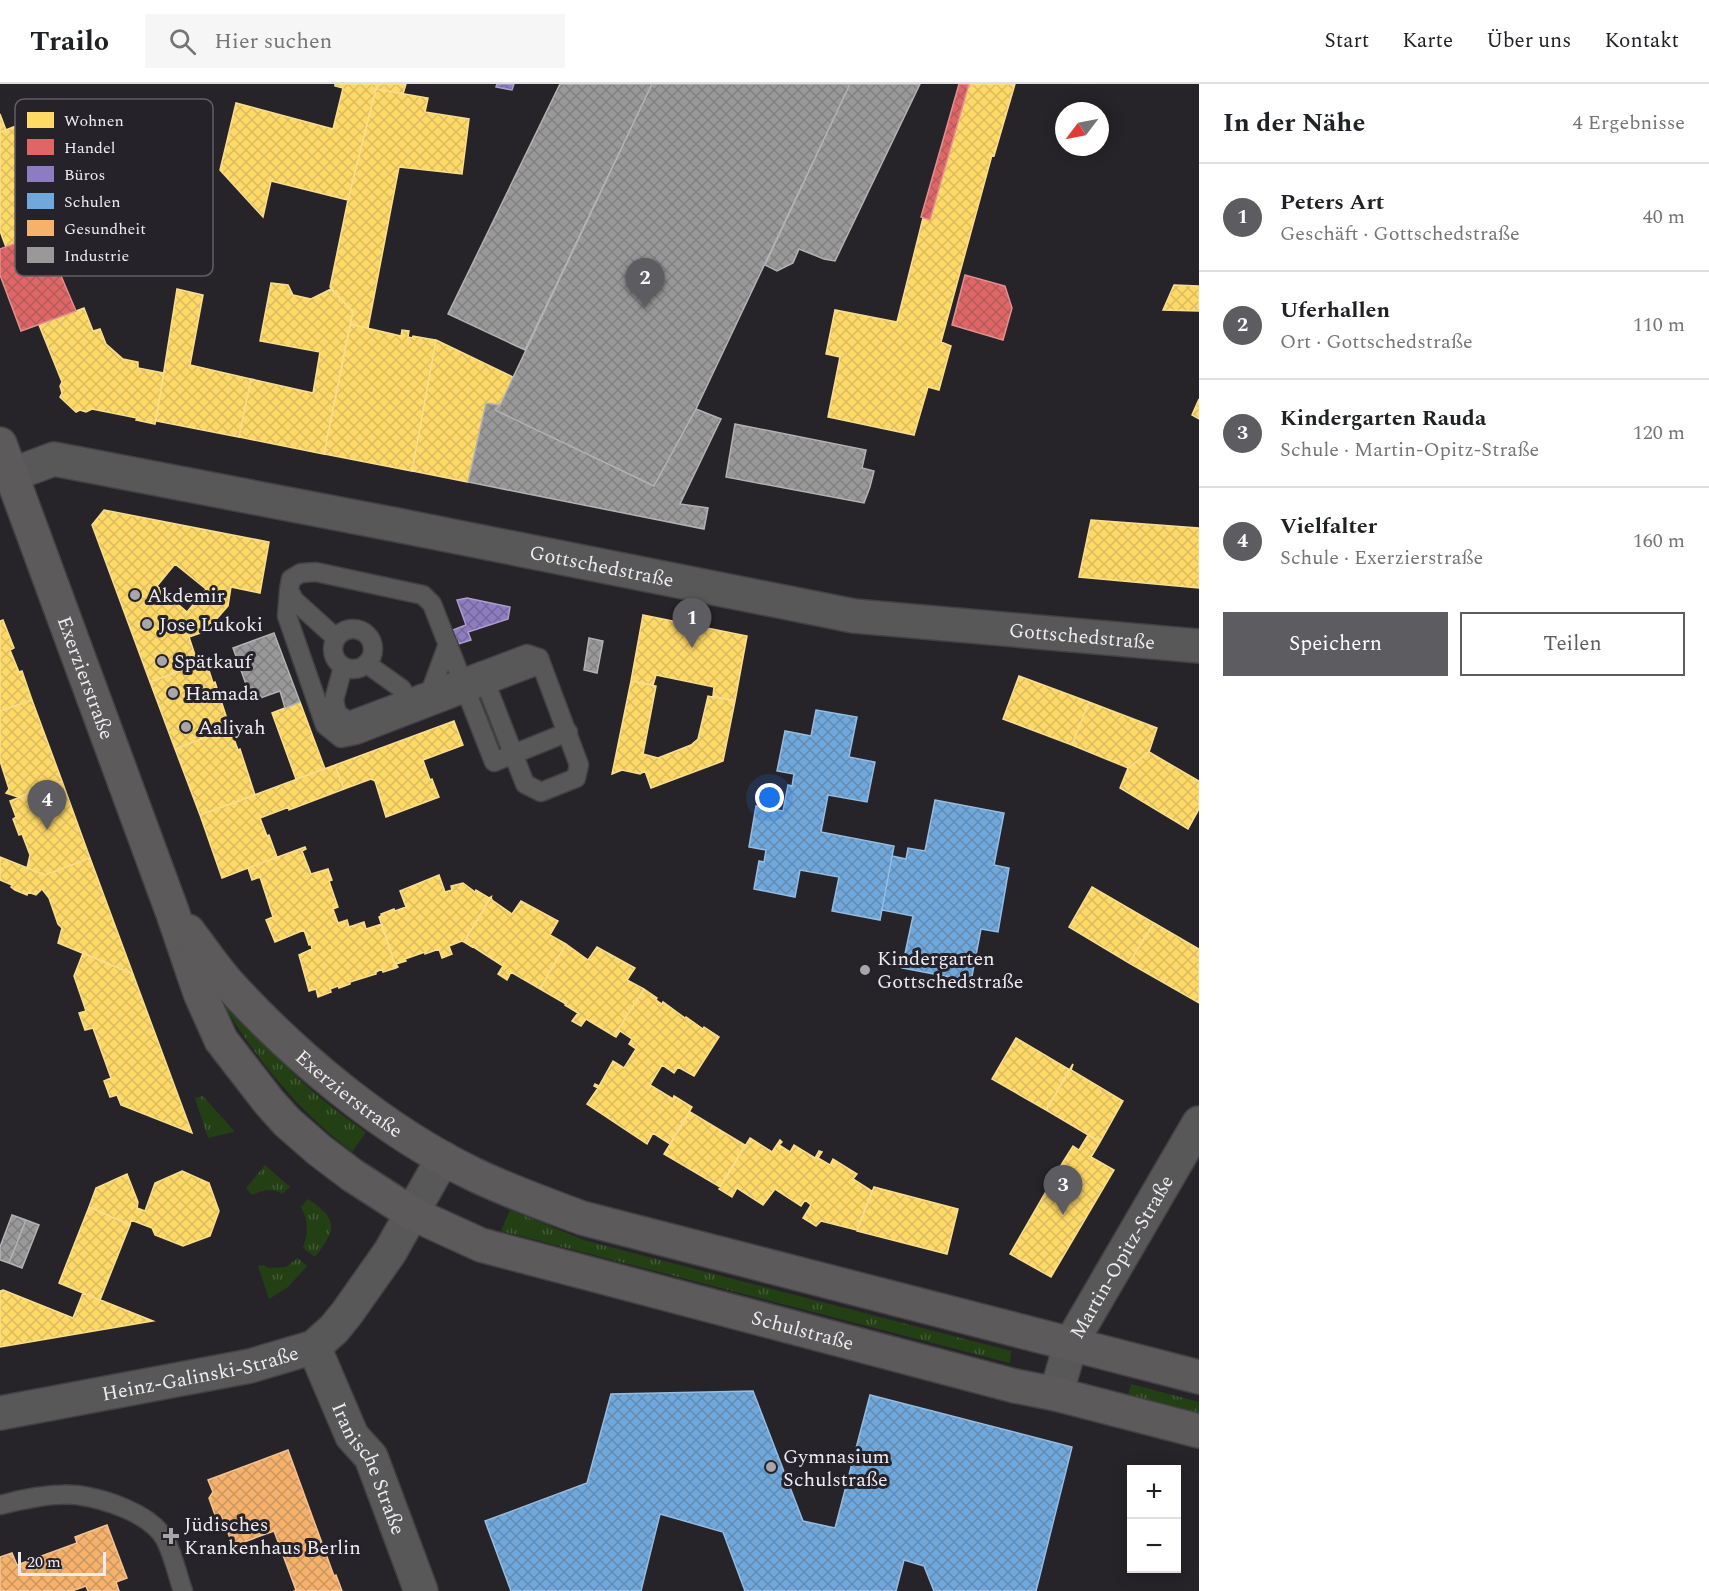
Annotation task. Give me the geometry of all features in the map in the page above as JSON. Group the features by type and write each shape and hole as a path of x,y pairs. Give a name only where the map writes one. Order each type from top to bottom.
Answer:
{"main road":[{"name":"Exerzierstraße","path":"0,444 200,993 221,1040 268,1102 287,1122 352,1174 411,1213"},
{"name":"Exerzierstraße","path":"172,911 225,980 274,1032 325,1076 386,1121 443,1158 471,1173 582,1218 995,1326 1071,1343"},
{"name":"Schulstraße","path":"411,1213 481,1245 1015,1386 1056,1394 1199,1431"},
{"path":"1071,1343 1199,1377"}],"street":[{"name":"Gottschedstraße","path":"11,475 54,459 854,616 1199,646"},
{"name":"Martin-Opitz-Straße","path":"1056,1394 1071,1343 1199,1124"},
{"name":"Heinz-Galinski-Straße","path":"0,1413 250,1366 314,1347 347,1313 390,1252 443,1158"},
{"name":"Iranische Straße","path":"314,1347 352,1436 371,1457 421,1591"}],"lane":[{"path":"464,686 431,690 409,706 356,735 341,738 325,725 287,616 291,579 301,573 316,572 423,596 432,604 494,762 568,732"},
{"path":"289,590 294,600 336,638"},
{"path":"350,629 366,634 373,649 372,657 367,664 360,669 343,667 337,662 333,654 333,645 342,632 350,629"},
{"path":"431,690 448,644"},
{"path":"343,667 334,700 338,714 349,721 409,706 464,686 484,678 527,654 539,658"},
{"path":"484,678 512,675 534,667 539,658"},
{"path":"484,678 525,784 541,792 576,778 579,765 539,658"},
{"path":"367,664 402,688 409,706"},
{"path":"496,711 512,675"},
{"path":"0,1505 24,1498 76,1495 121,1506 153,1524 165,1539 183,1591"}],"green space":[{"path":"221,992 303,1083 366,1132 352,1152 295,1100 263,1063 220,1000"},
{"path":"203,1096 233,1132 208,1138 195,1098"},
{"path":"265,1165 290,1187 282,1194 275,1190 267,1190 252,1195 246,1188"},
{"path":"308,1199 325,1213 331,1225 327,1239 315,1257 303,1248 307,1227 301,1207"},
{"path":"510,1210 584,1240 1011,1351 1010,1363 501,1231"},
{"path":"298,1258 307,1266 288,1287 269,1299 258,1266 286,1267"},
{"path":"1131,1384 1199,1402 1199,1413 1128,1395"}],"building: Wohnen":[{"path":"335,84 377,84 348,200 271,181 263,217 220,170 236,103 333,129 343,88"},
{"path":"377,84 406,84 403,94 376,89"},
{"path":"969,84 1015,84 994,156 992,155 941,342 951,346 939,390 928,387 914,435 828,417 840,357 826,354 835,310 897,322 923,218 930,220"},
{"path":"376,89 428,98 425,112 469,119 462,174 399,167 368,328 350,324 353,312 330,287 348,200"},
{"path":"0,114 6,130 0,132"},
{"path":"15,126 15,244 6,247 0,231 0,132"},
{"path":"271,283 288,285 293,295 311,299 331,289 353,312 324,454 239,437 251,379 313,393 320,352 260,341"},
{"path":"1174,285 1199,286 1199,311 1163,310"},
{"path":"177,289 203,295 190,365 251,379 239,437 156,421"},
{"path":"84,308 93,331 100,329 106,344 123,359 138,362 138,368 164,373 155,424 92,409 86,412 80,410 76,412 60,397 62,382 39,325"},
{"path":"350,324 401,336 402,330 409,331 408,337 436,340 412,471 324,454"},
{"path":"436,340 513,377 500,405 486,403 468,482 412,471"},
{"path":"1199,399 1199,419 1192,415"},
{"path":"104,510 269,542 260,593 231,587 228,606 206,631 189,637 198,664 150,682 92,525","holes":["175,564 206,589 187,612 157,586"]},
{"path":"1091,520 1199,528 1199,588 1079,577"},
{"path":"643,615 747,636 735,701 713,696 714,687 656,675 653,685 631,681"},
{"path":"3,620 14,648 10,650 19,672 22,671 32,700 0,711 0,621"},
{"path":"206,661 230,728 175,749 150,682"},
{"path":"1019,676 1089,702 1072,745 1003,719"},
{"path":"631,681 656,686 643,754 658,758 691,745 698,739 708,696 735,701 723,761 651,788 645,771 640,774 622,770 612,774"},
{"path":"32,700 62,781 18,797 6,793 9,789 0,761 0,711"},
{"path":"300,702 325,769 296,779 272,713"},
{"path":"1089,702 1157,728 1149,752 1128,768 1072,745"},
{"path":"454,721 463,745 423,760 439,797 386,817 375,781 371,779 344,789 335,765"},
{"path":"230,728 238,750 240,749 255,795 200,815 175,749"},
{"path":"1149,752 1199,781 1199,809 1188,829 1120,788 1128,768"},
{"path":"335,765 344,789 289,810 289,807 260,818 277,857 222,878 200,815"},
{"path":"62,781 90,858 45,875 27,868 30,855 13,819 16,817 10,801"},
{"path":"305,847 306,849 302,851 311,874 328,869 332,880 329,881 338,907 333,909 338,923 347,920 349,927 364,922 366,929 382,924 396,968 383,972 382,969 376,974 350,982 350,984 330,989 331,992 318,997 316,989 309,991 299,955 312,949 311,944 309,945 304,930 275,942 266,920 273,917 260,877 252,880 248,868"},
{"path":"0,857 45,875 90,858 133,974 58,943 62,928 58,924 49,898 42,889 36,895 28,892 27,895 0,880"},
{"path":"439,875 445,892 452,890 451,886 463,883 475,892 476,890 491,897 464,942 449,946 452,954 442,958 439,949 425,954 425,952 405,959 406,961 396,964 398,967 396,968 379,917 394,909 395,911 406,907 400,891"},
{"path":"1092,887 1154,923 1129,963 1069,927"},
{"path":"491,897 512,914 521,901 558,921 550,935 566,944 540,989 511,972 507,980 498,974 503,966 464,942"},
{"path":"1154,923 1199,949 1199,1003 1129,963"},
{"path":"566,944 588,960 597,947 635,968 627,980 644,989 614,1036 586,1019 581,1026 572,1021 578,1013 540,989"},
{"path":"83,953 133,974 192,1133 121,1105 117,1095 110,1097 104,1081 111,1078 93,1028 85,1030 79,1013 86,1011 74,976"},
{"path":"644,989 662,1004 663,1002 685,1018 719,1037 694,1076 678,1067 674,1073 662,1065 650,1085 692,1107 670,1144 653,1133 647,1144 587,1104 598,1088 594,1086 595,1084 599,1086 613,1061 624,1068 636,1049 629,1044 632,1039 620,1031 616,1037 614,1036"},
{"path":"1016,1038 1070,1070 1046,1110 992,1079"},
{"path":"1073,1064 1071,1070 1123,1101 1100,1142 1046,1110"},
{"path":"690,1112 745,1145 720,1187 664,1154"},
{"path":"1088,1135 1100,1142 1091,1157 1114,1170 1051,1277 1010,1254 1073,1146 1079,1150"},
{"path":"750,1138 772,1152 780,1140 782,1142 779,1145 790,1152 794,1145 815,1158 819,1151 822,1152 818,1158 830,1165 833,1159 857,1174 853,1179 872,1191 857,1230 821,1221 816,1226 803,1218 811,1205 805,1200 801,1206 775,1189 763,1205 737,1188 732,1197 719,1189"},
{"path":"182,1171 209,1183 219,1211 210,1236 183,1246 155,1235 152,1228 131,1220 130,1225 89,1207 96,1188 127,1174 138,1202 137,1208 145,1211 155,1183"},
{"path":"874,1187 958,1209 947,1254 857,1231"},
{"path":"89,1207 130,1225 100,1300 59,1283"},
{"path":"3,1290 73,1318 83,1293 153,1321 0,1347 0,1291"}],"building: Handel":[{"path":"959,84 969,84 930,220 921,217"},
{"path":"15,243 15,276 61,276 76,311 21,331 0,275 0,249"},
{"path":"965,275 1005,286 1012,308 1003,340 952,325"}],"building: Büros":[{"path":"497,84 514,84 512,90 496,87"},
{"path":"467,598 510,607 508,619 468,632 471,640 458,644 453,630 466,625 457,600"}],"building: Schulen":[{"path":"816,710 857,717 849,757 875,762 867,802 828,795 821,832 894,846 880,920 832,911 839,877 800,870 795,897 754,889 759,861 764,862 766,850 749,847 756,806 783,811 788,785 792,786 794,774 777,771 785,731 811,736"},
{"path":"935,800 1004,813 994,865 1009,868 998,932 981,929 971,981 902,968 913,916 882,910 892,856 906,859 908,848 925,851"},
{"name":"Gymnasium Schulstraße","path":"753,1391 803,1521 835,1528 870,1395 1072,1447 1036,1591 934,1591 924,1566 904,1560 896,1591 745,1591 723,1532 660,1514 641,1591 511,1591 485,1521 587,1483 611,1394"}],"building: Gesundheit":[{"path":"288,1450 334,1576 336,1575 342,1591 294,1591 296,1590 274,1531 233,1546 222,1517 215,1515 209,1498 213,1492 208,1480"},
{"path":"107,1525 127,1578 116,1582 119,1591 88,1591 86,1586 72,1591 0,1591 0,1557 12,1553 17,1565 77,1543 75,1537"}],"building: Industrie":[{"path":"560,84 652,84 525,350 448,314"},
{"path":"652,84 850,84 696,409 654,486 495,410 500,405"},
{"path":"850,84 920,84 835,261 799,249 793,263 777,271 765,265"},
{"path":"486,403 500,405 495,410 654,486 696,409 721,419 680,504 708,508 704,529 468,482"},
{"path":"735,424 866,450 862,468 874,471 864,503 726,477"},
{"path":"274,633 300,702 285,708 280,691 252,701 233,648"},
{"path":"589,638 603,641 597,673 584,670"},
{"path":"12,1215 26,1220 9,1263 0,1260 0,1247"},
{"path":"26,1220 39,1225 22,1268 9,1263"}],"place":[{"name":"Uferhallen","path":"645,308"},
{"name":"Akdemir","path":"135,595"},
{"name":"Jose Lukoki","path":"147,624"},
{"name":"Peters Art","path":"692,648"},
{"name":"Spätkauf","path":"162,661"},
{"name":"Hamada","path":"173,693"},
{"name":"Aaliyah","path":"186,727"},
{"name":"Vielfalter","path":"47,830"},
{"name":"Kindergarten Gottschedstraße","path":"865,970"},
{"name":"Kindergarten Rauda","path":"1063,1215"},
{"name":"Gymnasium Schulstraße","path":"771,1467"},
{"name":"Jüdisches Krankenhaus Berlin","path":"171,1536"}]}
